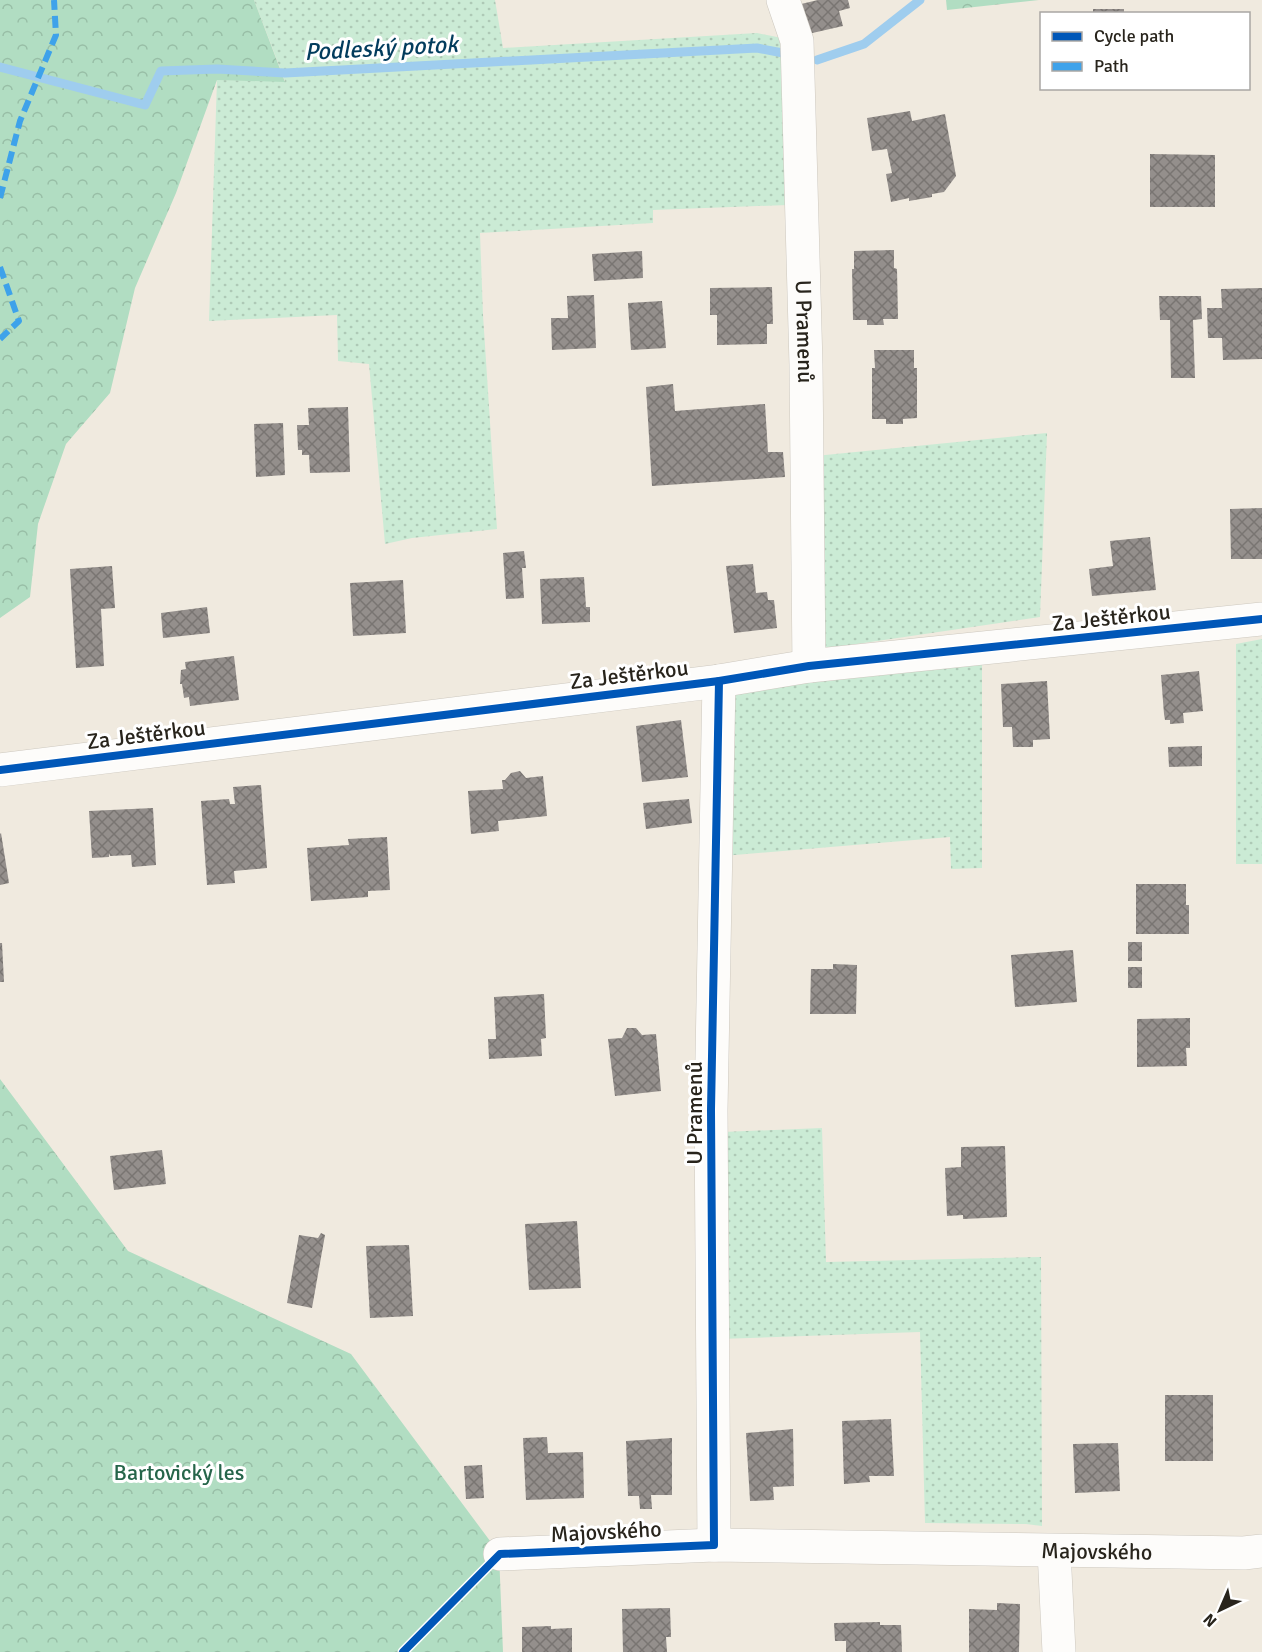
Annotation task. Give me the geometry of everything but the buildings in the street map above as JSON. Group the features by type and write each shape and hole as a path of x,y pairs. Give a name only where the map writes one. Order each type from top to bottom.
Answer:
{"street":[{"name":"U Pramenů","path":"783,0 797,41 806,365 809,666"},
{"name":"Za Ještěrkou","path":"0,770 719,681 809,666 1262,619"},
{"name":"U Pramenů","path":"714,1545 711,1110 719,681"},
{"name":"Majovského","path":"500,1554 714,1545 1054,1551 1244,1553 1262,1551"},
{"path":"1054,1551 1059,1652"}],"green space":[{"path":"0,0 254,0 285,82 217,80 176,193 135,288 110,393 66,444 38,524 30,597 0,618"},
{"path":"254,0 495,0 503,48 757,33 787,39 787,205 653,210 653,223 480,233 497,529 412,538 385,544 369,364 338,361 337,315 209,321 217,80 285,81"},
{"path":"946,0 1039,0 947,10"},
{"path":"1047,433 1040,617 816,650 815,456"},
{"path":"1262,639 1262,864 1236,864 1236,644"},
{"path":"982,662 982,868 951,869 950,837 723,856 725,689"},
{"name":"Bartovický les","path":"0,1079 128,1251 351,1354 499,1553 503,1652 0,1652"},
{"path":"822,1128 826,1262 1041,1257 1042,1526 925,1523 920,1332 720,1339 723,1132"}],"waterway":[{"name":"Podleský potok","path":"817,60 864,44 920,0"},
{"name":"Podleský potok","path":"0,67 145,105 161,71 217,69 285,73 757,48 788,54"}],"marked path":[{"path":"0,198 20,121 56,35 54,0"},
{"path":"0,267 19,321 0,339"}],"cycle path":[{"path":"0,770 719,681 809,666 1262,619"},
{"path":"403,1652 500,1554 714,1545 711,1110 719,681"}]}
